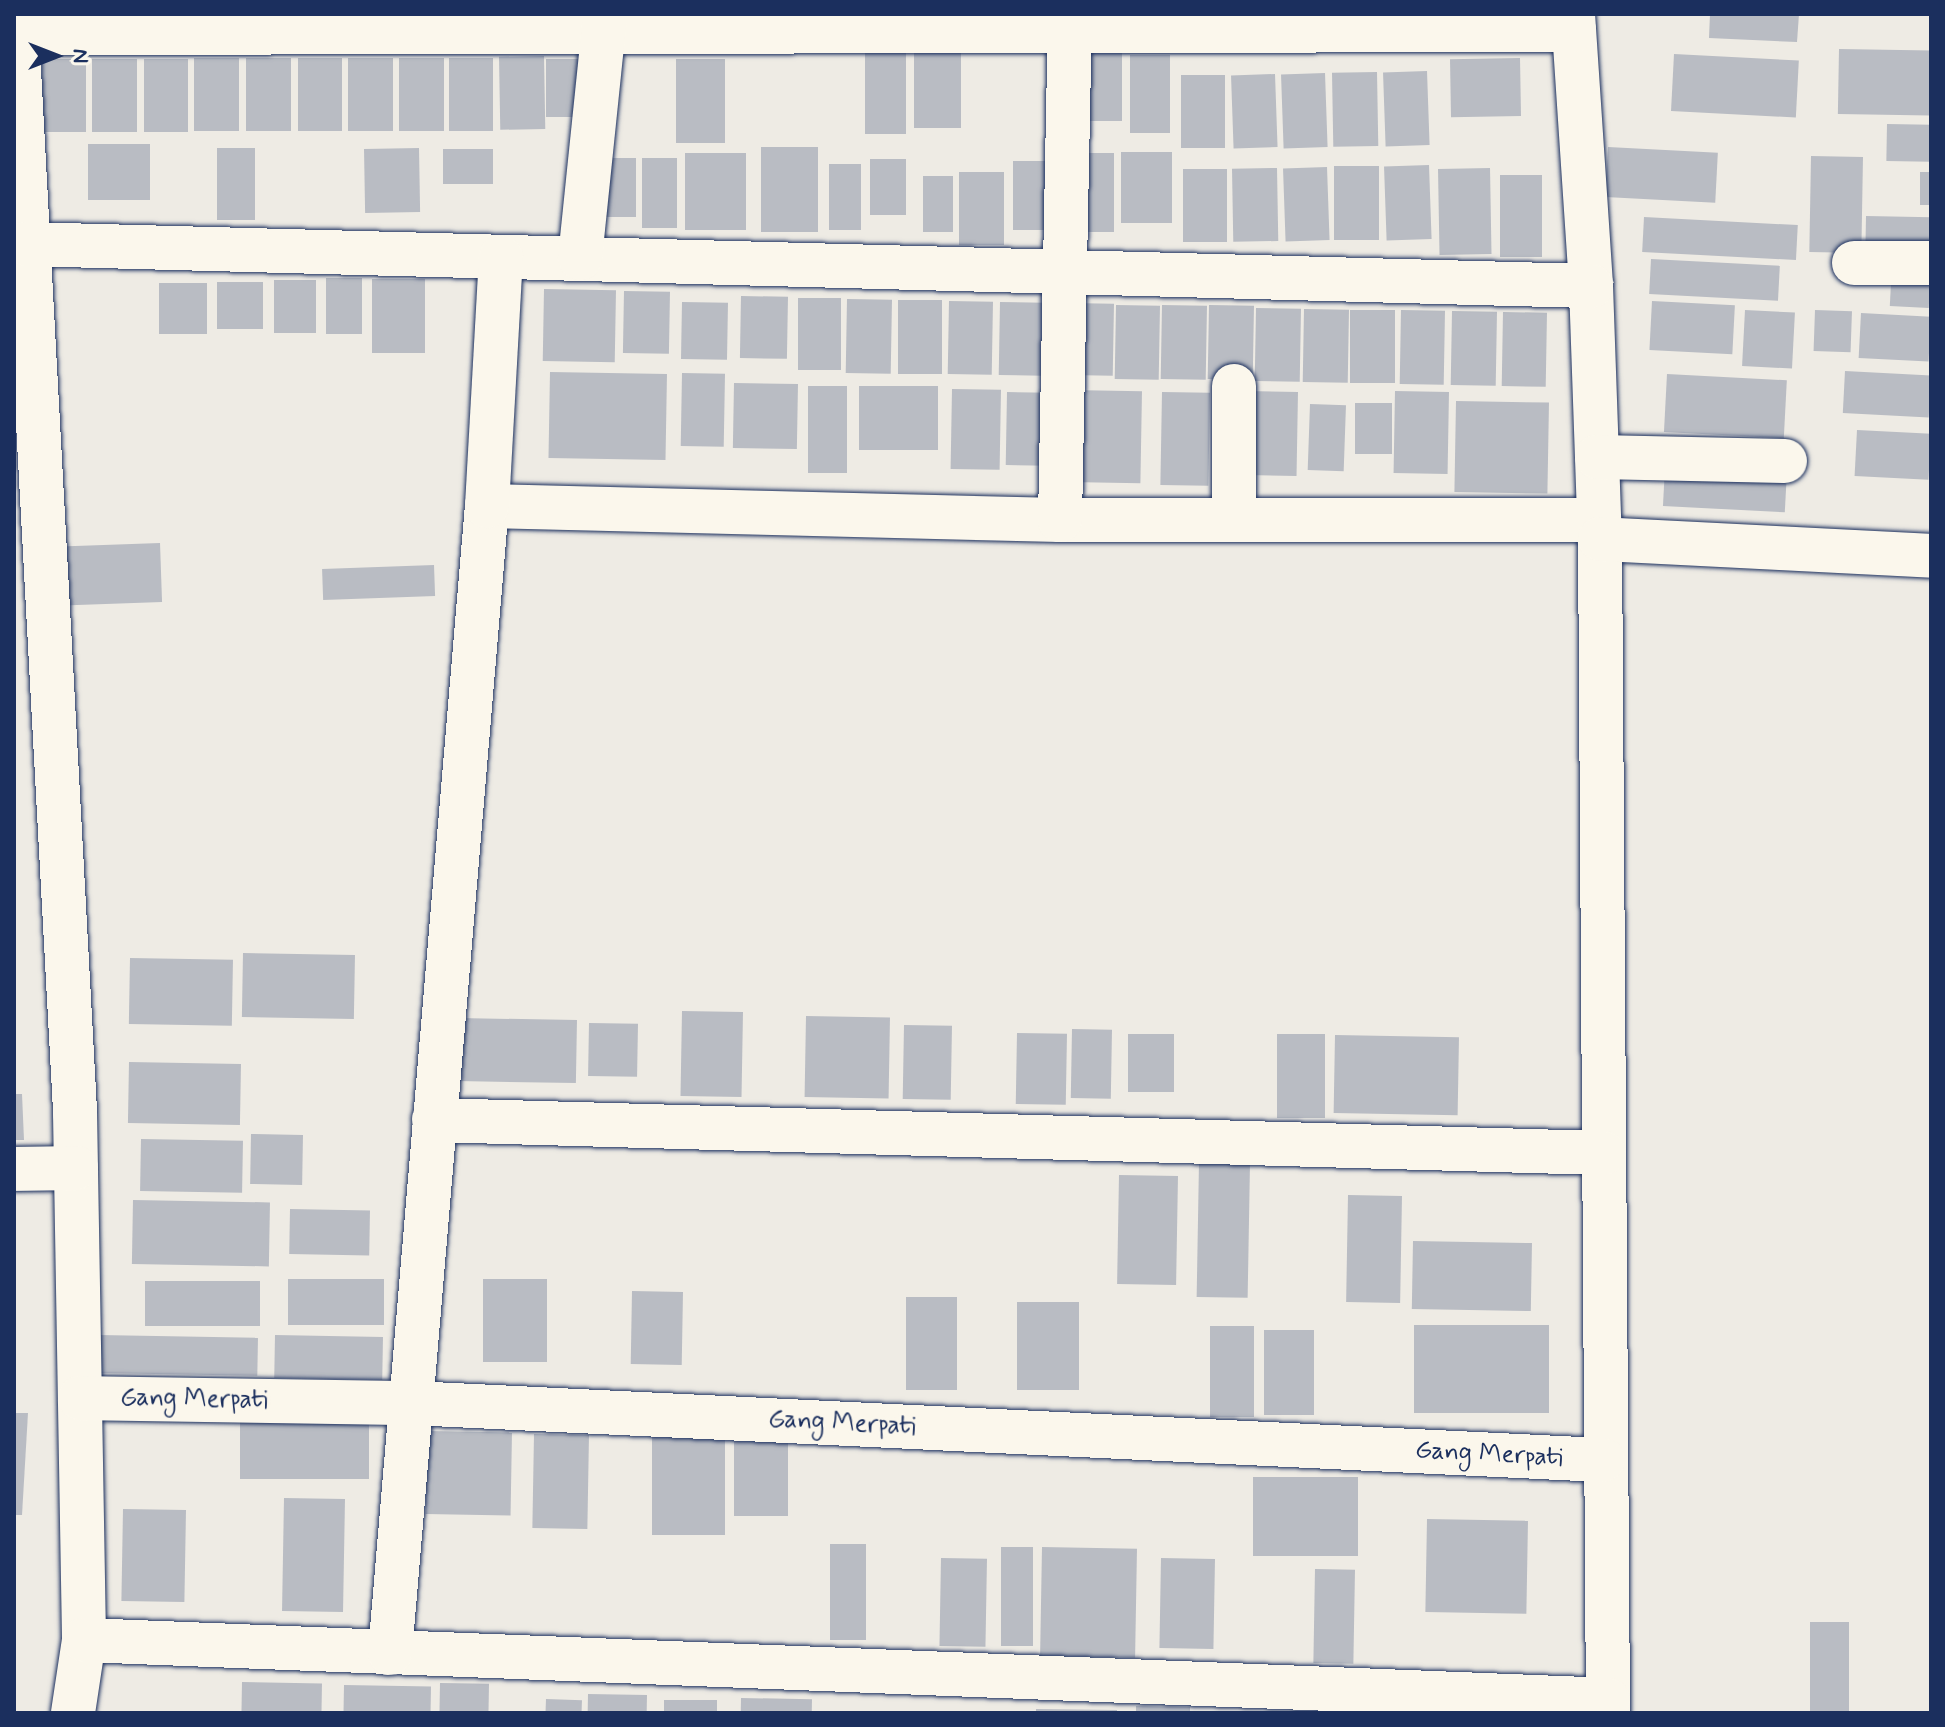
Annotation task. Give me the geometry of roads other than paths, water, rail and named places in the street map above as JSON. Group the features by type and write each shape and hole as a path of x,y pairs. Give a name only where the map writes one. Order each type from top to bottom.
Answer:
{"street":[{"path":"1060,520 1070,22"},
{"path":"73,1713 84,1640 76,1168 25,244 18,168 17,24 1574,22 1591,286 1600,529 1603,1460 1608,1707 84,1640"},
{"path":"580,258 604,23"},
{"path":"25,244 1591,286"},
{"path":"390,1653 487,506 501,257"},
{"path":"1854,263 1931,263"},
{"path":"1234,386 1234,520"},
{"path":"1597,457 1785,461"},
{"path":"487,506 1600,529 1931,556"},
{"path":"434,1120 1604,1153"},
{"path":"14,1169 76,1168"},
{"name":"Gang Merpati","path":"80,1398 411,1403 1603,1460"}]}
